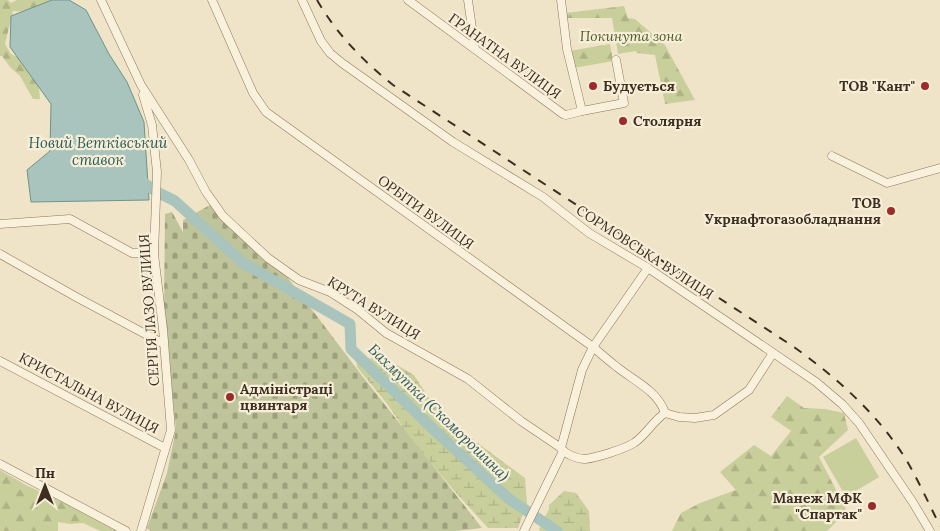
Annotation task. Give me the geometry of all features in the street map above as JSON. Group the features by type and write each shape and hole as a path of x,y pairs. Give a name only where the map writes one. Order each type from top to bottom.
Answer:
{"street":[{"name":"КРУТА ВУЛИЦЯ","path":"102,0 140,85 206,192 223,216 268,258 299,280 330,292 358,310 386,332 468,379 521,421 573,456 583,459 595,457 629,446 640,438 665,413"},
{"name":"ОРБІТИ ВУЛИЦЯ","path":"212,0 254,94 266,112 593,347 654,395 665,413"},
{"name":"СОРМОВСЬКА ВУЛИЦЯ","path":"302,0 321,41 342,64 453,142 543,197 589,233 648,268 830,393 858,423 912,501 930,531"},
{"name":"ГРАНАТНА ВУЛИЦЯ","path":"408,0 565,115 582,111"},
{"path":"468,0 475,49"},
{"path":"561,0 567,50 582,111 624,103 616,60"},
{"name":"СЕРГІЯ ЛАЗО ВУЛИЦЯ","path":"140,85 152,125 156,163 157,192 154,247 164,344 170,430 141,531"},
{"path":"832,156 887,183 940,168"},
{"path":"0,224 70,219 132,253 143,253 154,247"},
{"path":"0,254 164,344"},
{"path":"524,531 562,449 582,370 593,347 648,268"},
{"path":"665,413 679,417 694,418 714,415 749,390 773,353"},
{"name":"КРИСТАЛЬНА ВУЛИЦЯ","path":"0,361 166,448"},
{"path":"0,464 126,531"}],"green space":[{"path":"0,0 8,0 11,3 17,0 59,0 32,12 13,11 5,44 11,54 25,61 35,74 40,99 33,99 20,76 0,56"},
{"name":"Покинута зона","path":"624,6 628,18 635,19 665,45 695,100 665,104 655,55 637,53 636,51 618,54 612,18 566,18 565,13"},
{"name":"Покинута зона","path":"610,44 613,61 574,68 569,51"},
{"path":"210,205 254,249 285,274 482,528 455,531 150,531 147,528 167,473 176,429 164,313 165,214 172,212 183,232 183,220"},
{"path":"385,358 414,375 432,403 467,435 525,478 527,504 518,528 488,528 412,441 388,405 357,367 356,359"},
{"path":"787,396 804,408 825,409 844,413 848,430 819,457 847,511 827,531 672,531 681,513 700,503 736,490 720,472 754,445 771,456 791,431 771,417"},
{"path":"856,438 879,477 846,497 823,457"},
{"path":"0,470 116,531 100,531 83,523 70,524 58,522 58,531 0,531"},
{"path":"564,491 576,493 589,511 590,531 540,531 539,529 549,509 549,505"}],"water":[{"name":"Новий Ветківський ставок","path":"52,0 69,0 86,10 109,54 127,82 144,122 149,200 31,202 27,170 50,151 51,104 10,47 11,16"}],"waterway":[{"name":"Бахмутка (Скоморошина)","path":"137,178 157,192 175,201 243,263 350,324 351,349 434,430 509,499 557,531"}],"railway":[{"path":"317,0 324,12 351,46 393,85 794,347 826,372 856,398 896,444 907,461 940,526"}],"place":[{"name":"Будується","path":"593,86"},
{"name":"ТОВ \"Кант\"","path":"925,86"},
{"name":"Столярня","path":"623,121"},
{"name":"ТОВ Укрнафтогазобладнання","path":"891,211"},
{"name":"Адміністраці цвинтаря","path":"230,397"},
{"name":"Манеж МФК \"Спартак\"","path":"872,506"}]}
